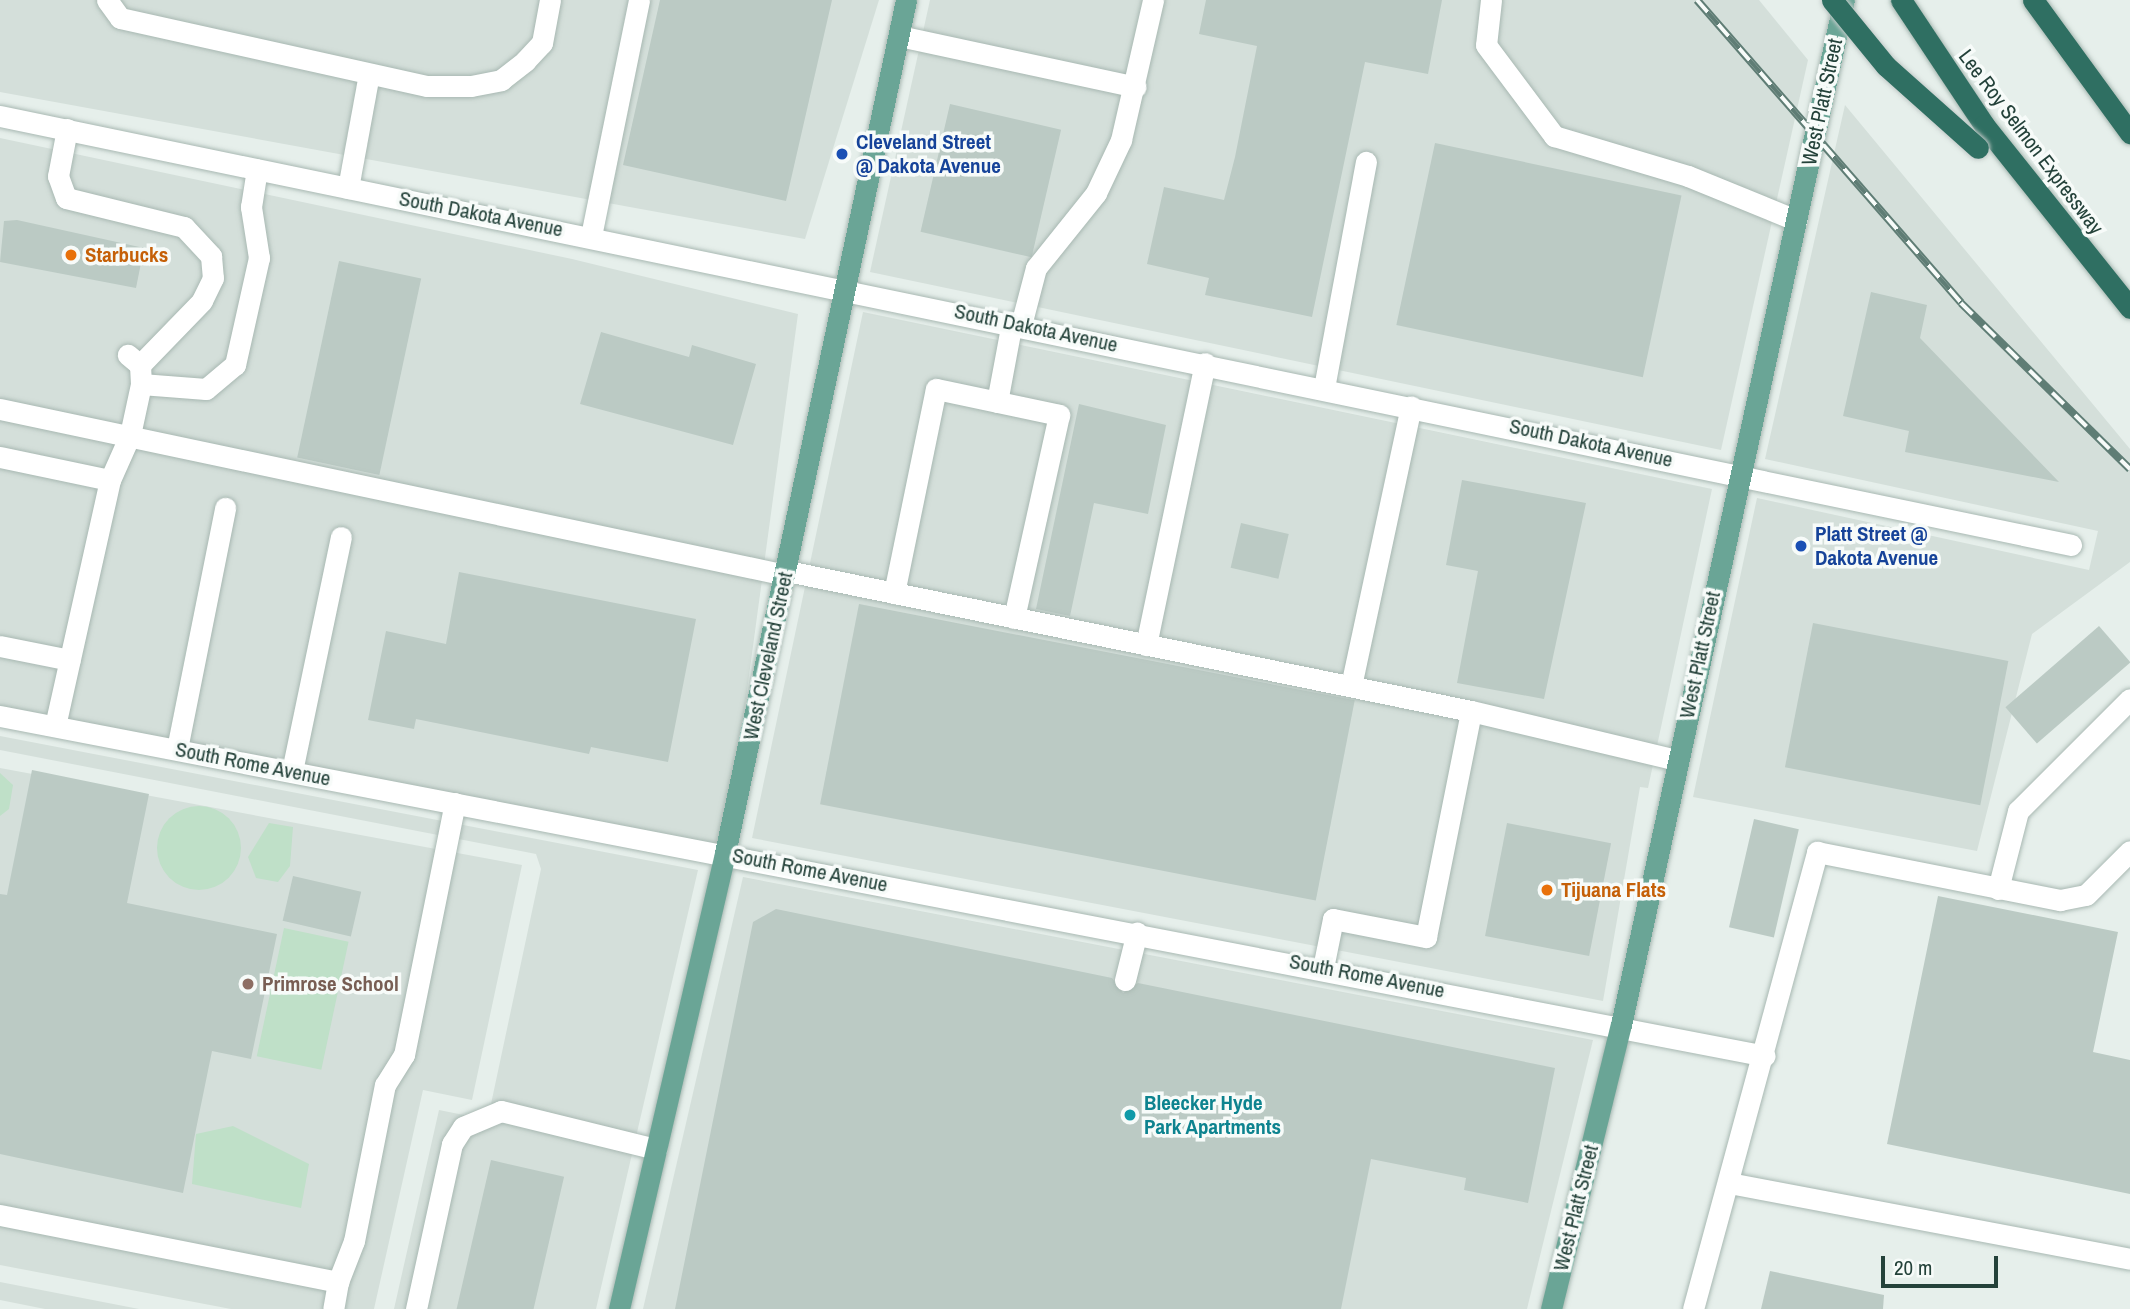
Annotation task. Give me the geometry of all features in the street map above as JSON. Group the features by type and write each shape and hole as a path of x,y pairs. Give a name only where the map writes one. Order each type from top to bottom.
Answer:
{"highway":[{"path":"1832,0 1886,66 1978,148 2025,180"},
{"name":"Lee Roy Selmon Expressway","path":"1901,0 1984,125 2025,180 2130,308"},
{"path":"2034,0 2130,133"}],"main road":[{"name":"West Cleveland Street","path":"620,1309 725,853 906,0"},
{"name":"West Platt Street","path":"1550,1309 1621,1024 1738,474 1844,0"}],"street":[{"path":"107,0 120,18 427,86 501,80 542,43 550,0"},
{"path":"591,236 639,0"},
{"path":"997,402 1017,324 1036,268 1097,193 1136,87 1153,0"},
{"path":"1491,0 1486,45 1554,135 1688,176 1796,220"},
{"path":"899,36 1136,87"},
{"path":"348,188 369,74"},
{"name":"South Dakota Avenue","path":"0,116 844,288 2071,545"},
{"path":"55,726 110,480 130,435 136,368 202,300 213,278 211,256 184,226 66,198 58,176 67,129"},
{"path":"1324,388 1366,162"},
{"path":"136,368 205,389 235,365 259,258 251,207 257,169"},
{"path":"1146,645 1205,363"},
{"path":"894,593 936,389 1059,415 1014,618"},
{"path":"1352,686 1411,406"},
{"path":"0,410 786,573 1352,686 1677,760"},
{"path":"0,457 110,480"},
{"path":"177,749 225,508"},
{"path":"292,771 341,537"},
{"path":"0,646 70,660"},
{"path":"1998,889 2018,811 2130,699"},
{"path":"1323,968 1333,919 1426,937 1471,711"},
{"name":"South Rome Avenue","path":"0,716 1621,1024 1765,1056"},
{"path":"333,1309 338,1282 354,1241 385,1085 404,1055 455,803"},
{"path":"1693,1309 1765,1056 1817,852 1998,889 2074,899 2130,850"},
{"path":"1125,980 1137,932"},
{"path":"416,1309 452,1144 463,1128 501,1111 656,1149"},
{"path":"1729,1183 2130,1259"},
{"path":"0,1215 338,1282"}],"shaded area":[{"path":"0,0 879,0 805,239 0,92"},
{"path":"930,0 1759,0 1808,60 1721,450 870,272"},
{"path":"1845,105 2130,449 2130,562 2032,634 1977,851 1693,797 1757,498 2089,570 2098,531 1765,459"},
{"path":"0,138 572,259 798,314 725,853 0,716"},
{"path":"863,312 1712,489 1648,788 1640,787 1603,1001 752,838"},
{"path":"0,736 698,870 596,1309 394,1309 439,1110 474,1117 491,1104 541,869 536,854 0,750"},
{"name":"Primrose School","path":"0,768 522,865 472,1100 423,1090 374,1309 231,1309 0,1265"},
{"name":"Bleecker Hyde Park Apartments","path":"743,877 1593,1040 1527,1309 643,1309"},
{"path":"0,1282 139,1309 45,1309 0,1300"}],"green space":[{"path":"0,773 13,785 9,809 0,816"},
{"path":"199,806 222,813 234,825 241,848 234,871 222,883 199,890 176,883 164,871 157,848 164,825 176,813"},
{"path":"269,823 293,827 290,866 278,882 256,878 248,857"},
{"path":"284,928 349,942 321,1070 257,1056"},
{"path":"233,1126 309,1164 301,1208 192,1184 196,1134"}],"building":[{"path":"660,0 832,0 786,201 623,165"},
{"path":"1206,0 1442,0 1428,74 1365,62 1312,317 1205,295 1209,278 1147,264 1164,187 1224,200 1235,157 1257,46 1199,34"},
{"path":"950,104 1061,130 1032,257 921,232"},
{"path":"1435,143 1681,195 1643,377 1396,325"},
{"name":"Starbucks","path":"17,220 144,248 136,288 0,262 4,221"},
{"path":"339,261 421,278 379,475 297,458"},
{"path":"1871,292 1927,305 1920,338 2059,482 1905,452 1909,431 1843,416"},
{"path":"601,332 689,357 692,345 756,364 733,445 580,404"},
{"path":"1079,404 1166,425 1148,514 1094,503 1070,616 1036,609"},
{"path":"1462,480 1586,503 1544,699 1457,683 1478,571 1446,565"},
{"path":"1241,523 1289,534 1278,579 1231,568"},
{"path":"459,572 696,619 668,762 591,747 589,754 416,719 414,729 368,720 386,631 446,644"},
{"path":"859,604 1355,700 1316,901 820,804"},
{"path":"1813,623 2008,661 1980,805 1785,767"},
{"path":"2099,626 2130,663 2037,744 2005,707"},
{"path":"32,770 149,794 127,903 277,934 251,1059 212,1051 183,1193 0,1154 0,894 7,895"},
{"path":"1754,819 1799,829 1774,938 1729,927"},
{"name":"Tijuana Flats","path":"1507,823 1611,843 1589,956 1485,936"},
{"path":"293,876 361,892 351,937 283,921"},
{"path":"1938,896 2118,932 2093,1052 2130,1060 2130,1194 1887,1144"},
{"name":"Bleecker Hyde Park Apartments","path":"776,909 1112,978 1123,993 1138,983 1555,1068 1528,1203 1464,1190 1466,1178 1371,1159 1341,1309 675,1309 753,922"},
{"path":"491,1160 564,1177 534,1309 457,1309"},
{"path":"1770,1271 1884,1295 1883,1309 1761,1309"}],"railway":[{"path":"1697,0 1961,303 2130,469"}],"place":[{"name":"Cleveland Street @ Dakota Avenue","path":"842,154"},
{"name":"Starbucks","path":"71,255"},
{"name":"Platt Street @ Dakota Avenue","path":"1801,546"},
{"name":"Tijuana Flats","path":"1547,890"},
{"name":"Primrose School","path":"248,984"},
{"name":"Bleecker Hyde Park Apartments","path":"1130,1115"}]}
